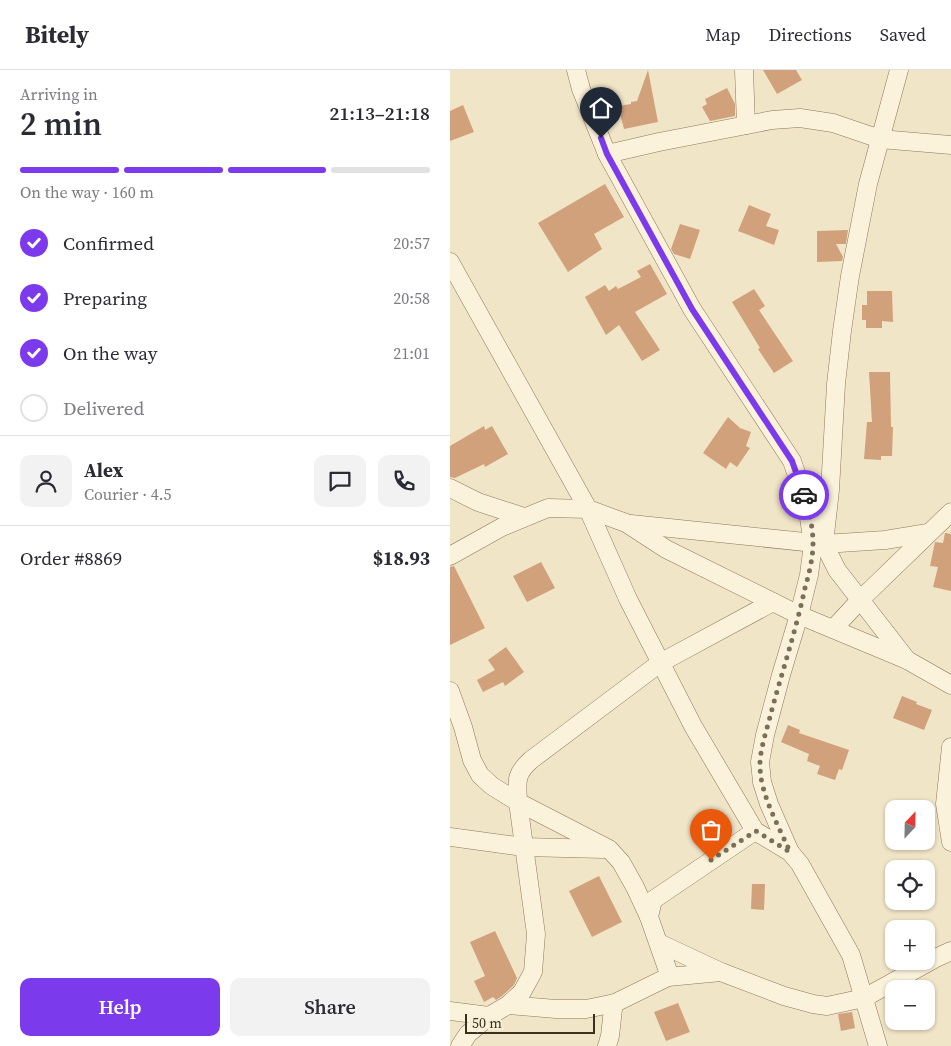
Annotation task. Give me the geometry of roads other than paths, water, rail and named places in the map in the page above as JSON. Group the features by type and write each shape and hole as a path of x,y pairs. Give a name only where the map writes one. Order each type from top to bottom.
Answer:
{"street":[{"path":"576,70 581,89 607,154 692,309 792,461 808,505 819,544 907,660"},
{"path":"744,70 746,125"},
{"path":"878,1046 851,955 800,864 790,852 769,804 762,782 760,762 778,684 799,615 808,575 819,544 830,490 836,384 842,331 868,184 899,70"},
{"path":"607,154 772,120 800,118 833,123 880,139 951,145"},
{"path":"450,262 588,509 628,599 693,726 756,831 790,852"},
{"path":"450,488 478,502 524,517"},
{"path":"450,556 524,517 548,508 588,509 626,523 666,549 799,615 907,660 951,685"},
{"path":"834,628 860,600 951,512"},
{"path":"626,523 819,544 885,540 928,533"},
{"path":"460,1046 468,1034 489,1016 508,1006 522,992 533,972 536,934 518,802 520,770 660,663 773,602"},
{"path":"450,691 472,760 480,775 492,786 518,802 609,849 621,862 649,917 669,971 668,977"},
{"path":"951,747 945,804 951,842"},
{"path":"649,917 654,900 756,831"},
{"path":"450,837 524,848 609,849"},
{"path":"658,943 721,972 784,996 827,1006 864,998 938,956 951,951"},
{"path":"508,1006 586,1009 615,1004 668,977 721,972"},
{"path":"606,1046 610,1036 615,1004"},
{"path":"450,1011 489,1016"}]}
